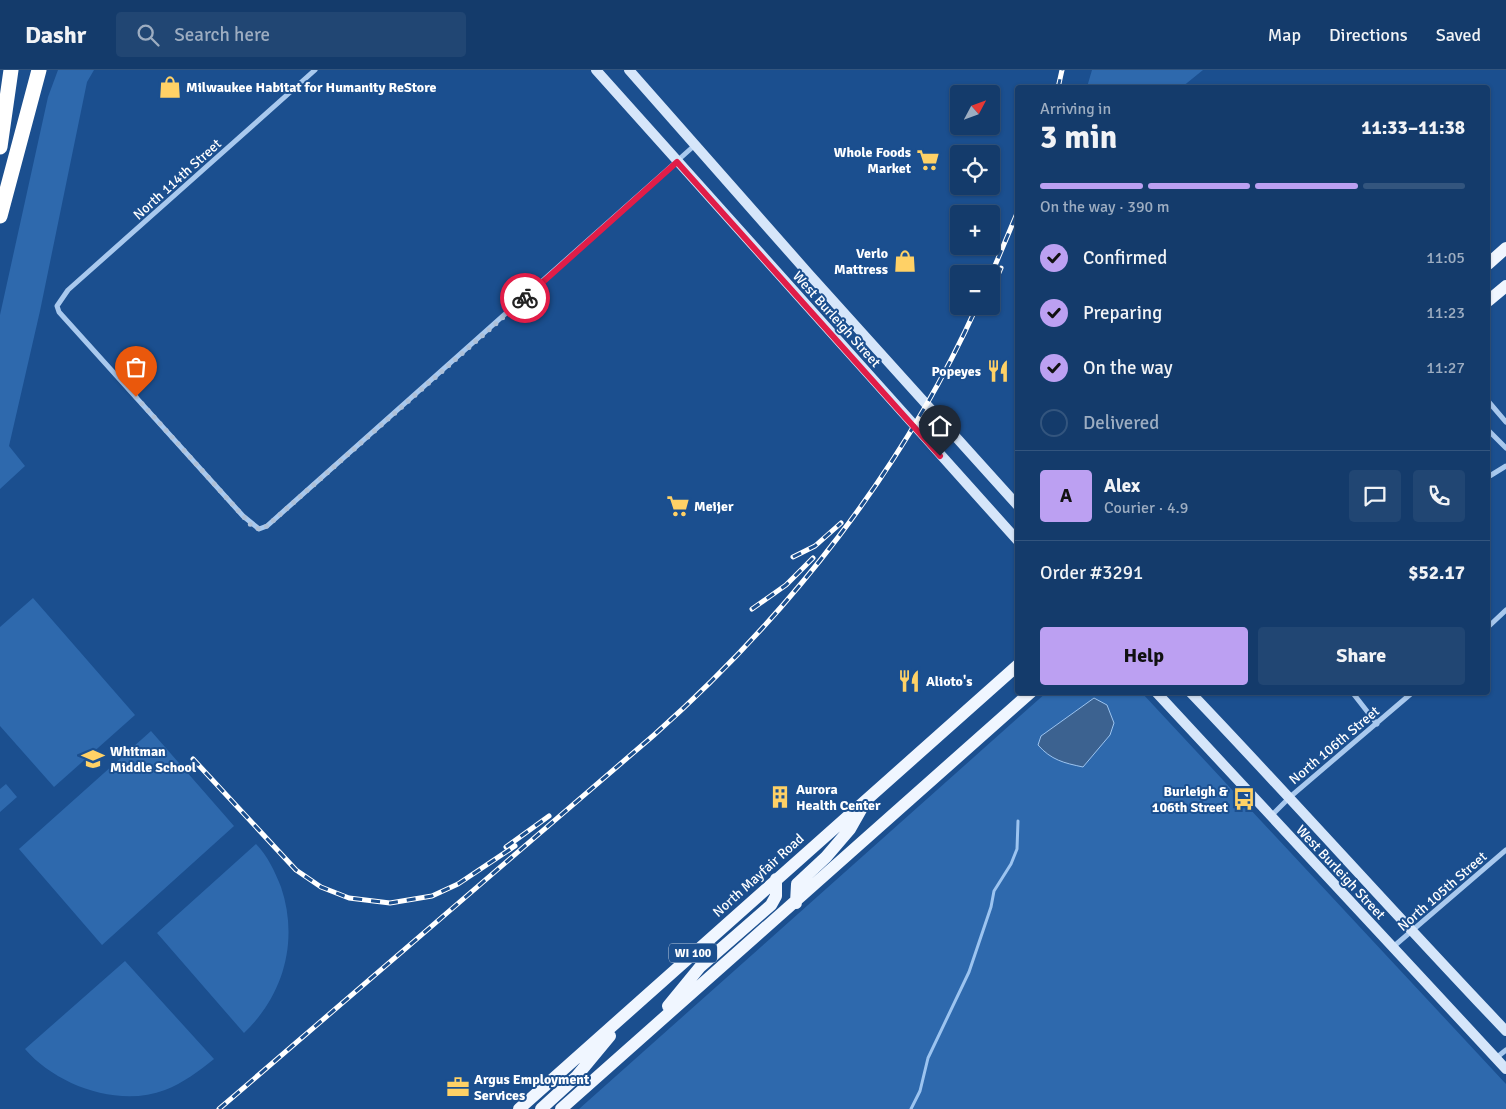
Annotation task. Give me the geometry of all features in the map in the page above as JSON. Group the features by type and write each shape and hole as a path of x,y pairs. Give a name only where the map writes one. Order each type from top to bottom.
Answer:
{"highway":[{"path":"0,147 11,70"},
{"path":"0,216 39,70"}],"main road":[{"name":"West Burleigh Street","path":"596,70 1015,539"},
{"name":"West Burleigh Street","path":"629,70 1015,503"},
{"path":"1490,262 1506,248"},
{"path":"1490,299 1506,286"},
{"name":"North Mayfair Road","path":"519,1109 1015,668"},
{"name":"WI 100","path":"561,1109 796,903 1028,695"},
{"name":"West Burleigh Street","path":"1159,695 1506,1069"},
{"name":"West Burleigh Street","path":"1193,695 1290,797 1411,932 1506,1031"},
{"path":"796,903 797,884 826,857 850,829 868,798"},
{"path":"646,1034 700,967 770,904 776,896 776,879"},
{"path":"541,1109 576,1077 634,1007"}],"street":[{"name":"North 114th Street","path":"315,70 68,290 57,306 59,312 236,509 251,525 259,529 267,526 677,162"},
{"path":"677,162 695,146"},
{"path":"1490,403 1506,422"},
{"path":"1490,432 1506,448"},
{"path":"1490,476 1506,466"},
{"path":"1490,624 1506,610"},
{"path":"1354,695 1378,724"},
{"name":"North 106th Street","path":"1271,816 1290,797 1378,724 1410,695"},
{"name":"North 105th Street","path":"1392,948 1506,850"},
{"path":"1496,1058 1506,1050"}],"shaded area":[{"path":"58,70 94,70 87,82 40,311 9,446 25,466 0,489 0,315 48,97"},
{"path":"1092,70 1203,70 1184,85 1088,85"},
{"path":"33,598 135,715 54,787 0,726 0,627"},
{"path":"1044,695 1144,695 1506,1084 1506,1109 579,1109"},
{"path":"1094,698 1107,705 1114,723 1110,735 1083,767 1058,760 1038,745 1041,736"},
{"path":"151,731 234,826 102,945 19,849"},
{"path":"6,784 17,797 0,812 0,789"},
{"path":"256,844 268,859 281,887 286,907 288,946 278,984 269,1002 244,1033 157,933"},
{"path":"125,961 214,1059 178,1084 147,1095 128,1096 89,1090 53,1073 25,1049"}],"waterway":[{"path":"911,1109 920,1091 928,1058 969,972 991,907 994,891 1011,864 1017,849 1018,821"}],"railway":[{"path":"1059,85 1062,70"},
{"path":"995,265 1015,218"},
{"path":"219,1109 654,735 751,641 796,590 878,482 914,425 947,367 973,315"},
{"path":"793,557 815,546 841,523"},
{"path":"752,609 786,585 813,558"},
{"path":"193,759 296,870 321,887 349,898 390,903 432,896 458,884 515,846"},
{"path":"506,847 549,816"}],"way so far":[{"path":"136,397 251,525 259,529 267,526 380,428 525,298"}],"place":[{"name":"Milwaukee Habitat for Humanity ReStore","path":"170,87"},
{"name":"Whole Foods Market","path":"928,160"},
{"name":"Verlo Mattress","path":"905,261"},
{"name":"Popeyes","path":"998,371"},
{"name":"Meijer","path":"678,506"},
{"name":"Alioto's","path":"909,681"},
{"name":"Whitman Middle School","path":"93,759"},
{"name":"Aurora Health Center","path":"780,797"},
{"name":"Burleigh & 106th Street","path":"1244,799"},
{"name":"Argus Employment Services","path":"458,1087"}],"route":[{"path":"525,298 677,162 940,456"}]}
